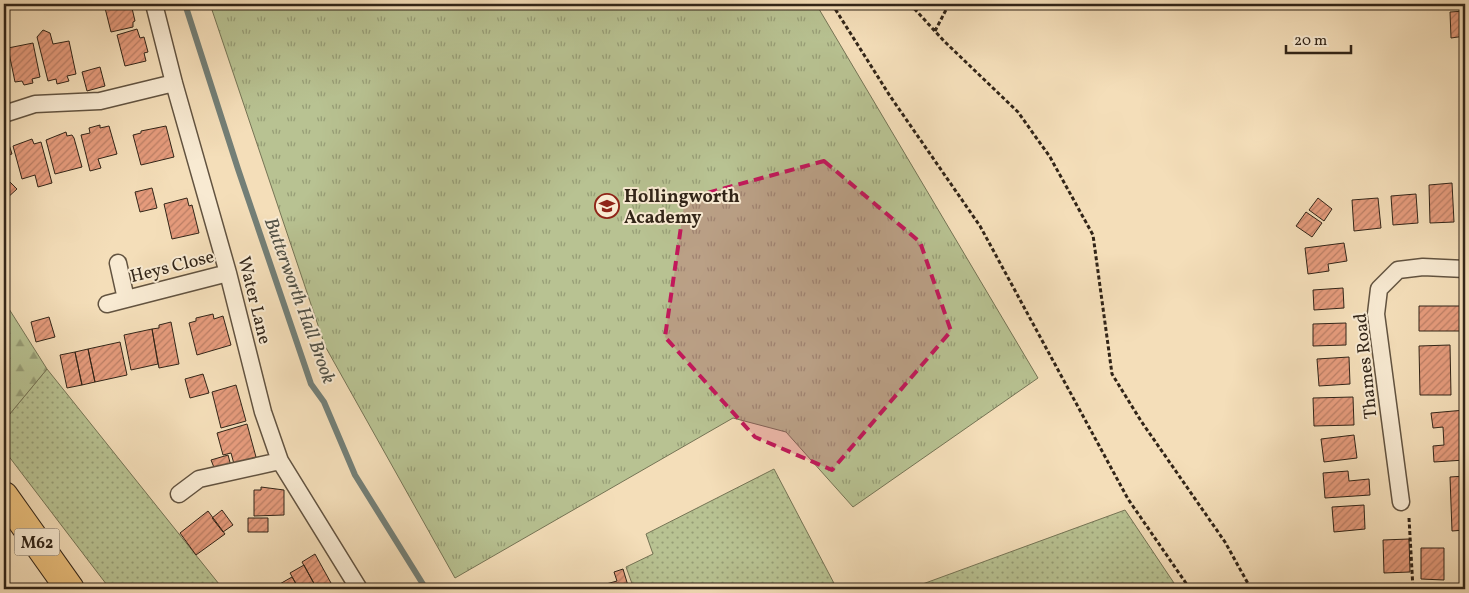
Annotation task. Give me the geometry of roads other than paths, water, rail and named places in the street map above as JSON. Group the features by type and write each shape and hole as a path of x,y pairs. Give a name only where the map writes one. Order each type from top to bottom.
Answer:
{"highway":[{"name":"M62","path":"4,496 70,589"}],"street":[{"name":"Water Lane","path":"154,4 228,273 263,412 280,461 359,589"},
{"path":"4,114 35,104 100,101 174,82"},
{"name":"Heys Close","path":"118,263 126,299"},
{"name":"Thames Road","path":"1401,502 1376,314 1379,289 1398,270 1424,267 1465,270"},
{"name":"Heys Close","path":"107,304 228,273"},
{"path":"179,494 199,479 280,461"}],"waterway":[{"name":"Butterworth Hall Brook","path":"185,4 238,169 311,384 324,402 355,475 426,589"}],"place":[{"name":"Hollingworth Academy","path":"607,206"}]}
